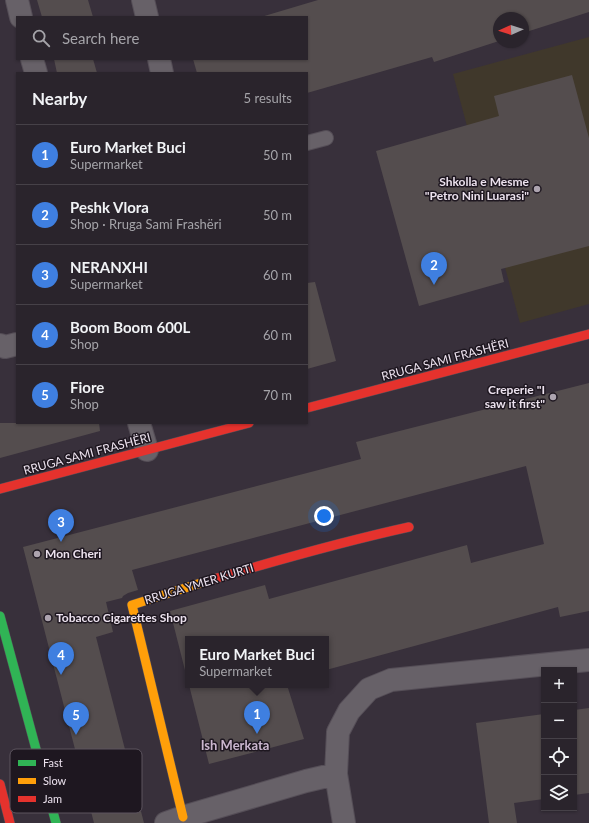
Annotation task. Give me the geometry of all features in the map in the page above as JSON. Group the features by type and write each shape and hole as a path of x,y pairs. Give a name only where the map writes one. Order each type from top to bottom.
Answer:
{"main road":[{"name":"RRUGA SAMI FRASHËRI","path":"308,408 589,334"},
{"name":"RRUGA SAMI FRASHËRI","path":"0,489 245,424"},
{"name":"RRUGA YMER KURTI","path":"174,820 132,604 282,558 357,538 409,527"},
{"path":"0,616 36,749"},
{"path":"0,784 10,823"},
{"path":"53,813 56,823"}],"street":[{"path":"17,0 21,16"},
{"path":"32,60 36,72"},
{"path":"159,60 162,72"},
{"path":"0,344 5,347 16,344"},
{"path":"139,424 147,450"},
{"path":"344,823 336,774 338,732 349,711 369,689 391,680 589,660"},
{"name":"RRUGA YMER KURTI","path":"174,820 306,781 336,774"}],"lane":[{"path":"308,143 326,138"}],"shaded area":[{"name":"Shkolla e Mesme \"Petro Nini Luarasi\"","path":"589,37 589,304 520,323 453,74"}],"building":[{"path":"37,0 88,0 93,16 42,16"},
{"path":"318,0 589,0 589,12 529,31 529,12 493,12 493,43 434,62 432,57 308,93 308,72 197,72 193,60 308,60 308,16 264,16"},
{"path":"54,60 93,60 97,72 57,72"},
{"path":"572,75 589,138 589,246 501,269 504,282 419,306 376,151 499,116 494,96"},
{"path":"315,282 336,361 308,369 308,283"},
{"path":"589,383 589,611 560,617 558,607 329,669 329,636 185,636 185,670 170,611 265,585 269,599 467,545 471,563 544,544 526,466 132,570 138,590 128,593 122,598 106,602 113,632 96,637 125,749 75,749 23,547 361,459 356,442"},
{"path":"0,423 99,424 100,431 0,458"},
{"path":"190,688 288,688 304,739 209,764"},
{"path":"589,708 589,793 577,795 577,739 577,710"},
{"path":"541,714 541,799 514,803 517,823 489,823 476,723"},
{"path":"91,813 141,813 144,823 94,823"}],"traffic: fast":[{"path":"0,616 36,749"},
{"path":"53,813 56,823"}],"traffic: slow":[{"path":"183,817 132,605 207,581"}],"traffic: jam":[{"path":"308,408 589,334"},
{"path":"0,489 245,424"},
{"path":"207,581 308,552 409,527"},
{"path":"0,784 10,823"}],"place":[{"name":"Shkolla e Mesme \"Petro Nini Luarasi\"","path":"537,189"},
{"name":"Peshk Vlora","path":"434,285"},
{"name":"Creperie \"I saw it first\"","path":"553,397"},
{"name":"NERANXHI","path":"61,542"},
{"name":"Mon Cheri","path":"37,554"},
{"name":"Tobacco Cigarettes Shop","path":"48,618"},
{"name":"Boom Boom 600L","path":"61,675"},
{"name":"Euro Market Buci","path":"257,734"},
{"name":"Fiore","path":"76,735"}],"district":[{"name":"Ish Merkata","path":"235,745"}]}
